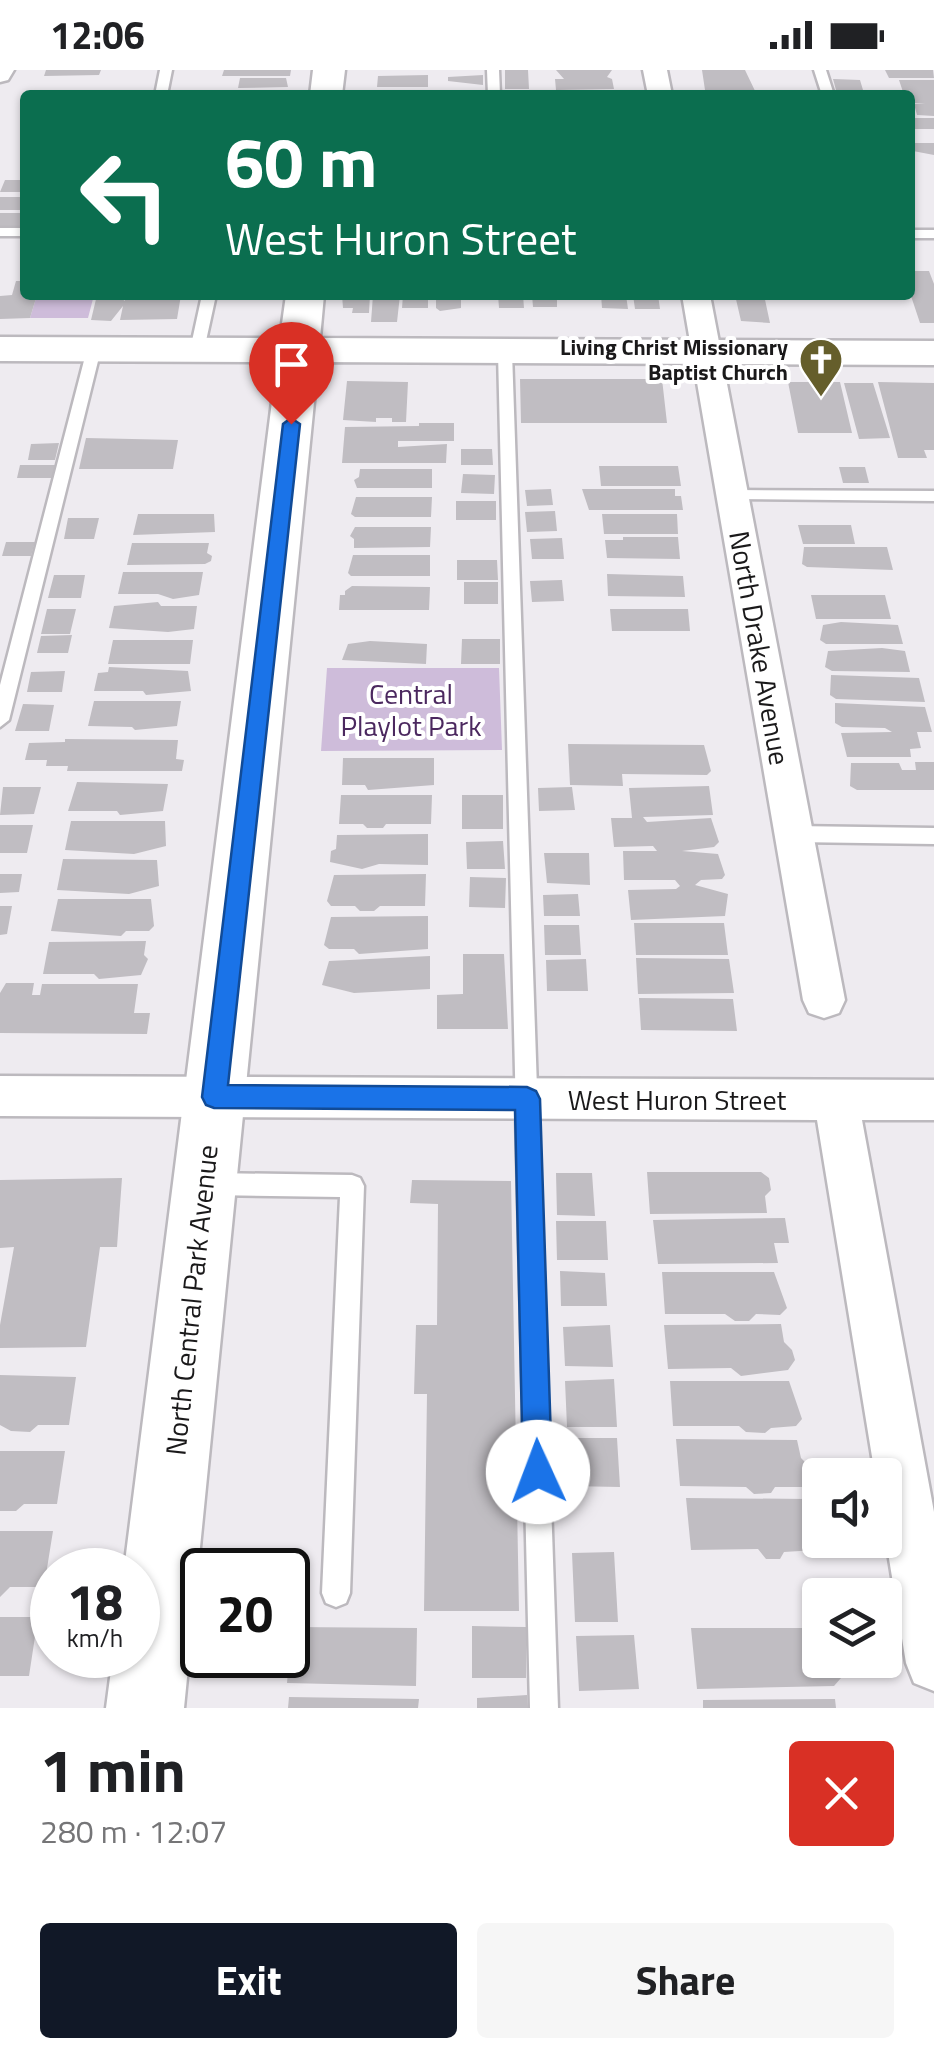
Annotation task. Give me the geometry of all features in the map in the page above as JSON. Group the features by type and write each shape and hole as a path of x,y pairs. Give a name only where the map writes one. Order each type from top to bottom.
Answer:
{"street":[{"name":"North Drake Avenue","path":"697,300 824,1000"},
{"path":"0,349 197,350 302,323 505,352 934,353"},
{"name":"North Central Park Avenue","path":"145,1708 302,323"},
{"name":"West Huron Street","path":"0,1096 934,1100"},
{"path":"836,1100 934,1663"}],"lane":[{"path":"197,350 208,300"},
{"path":"0,720 94,349"},
{"path":"505,352 544,1708"},
{"path":"733,495 934,496"},
{"path":"794,834 934,836"},
{"path":"205,1184 352,1186 336,1592"}],"green space":[{"path":"35,300 93,300 88,318 30,318"},
{"name":"Central Playlot Park","path":"327,668 499,668 502,750 321,751"}],"building":[{"path":"46,70 101,70 99,75 44,76"},
{"path":"224,70 291,70 290,76 222,76"},
{"path":"505,70 528,70 529,89 505,89"},
{"path":"556,70 612,70 607,77 612,79 614,89 556,90 555,79 564,79"},
{"path":"702,70 745,70 755,90 736,90 705,90"},
{"path":"885,70 933,70 934,78 889,78"},
{"path":"428,75 428,87 377,87 378,76"},
{"path":"483,75 483,85 448,81 448,77"},
{"path":"240,78 286,78 288,87 238,88"},
{"path":"833,79 860,80 863,90 836,90"},
{"path":"899,80 934,80 934,116 917,115 915,104 925,103 915,103 915,90 902,90"},
{"path":"915,118 934,118 934,129 915,129"},
{"path":"915,143 934,143 934,155 915,151"},
{"path":"5,180 20,180 20,192 0,192"},
{"path":"0,197 20,197 20,210 0,210"},
{"path":"0,213 20,213 20,227 0,227"},
{"path":"915,271 929,271 934,284 934,323 920,323 912,300"},
{"path":"16,281 20,281 20,300 35,300 30,318 0,319 0,296 12,295"},
{"path":"96,300 180,300 177,319 120,320 123,306 111,321 91,320"},
{"path":"342,300 370,300 369,313 352,313 353,308 343,308"},
{"path":"373,300 399,300 397,322 371,322"},
{"path":"403,300 428,300 428,308 402,308"},
{"path":"436,300 461,300 461,308 436,308"},
{"path":"498,300 523,300 524,308 499,308"},
{"path":"532,300 557,300 557,307 533,307"},
{"path":"601,300 627,300 628,309 602,308"},
{"path":"634,300 659,300 660,309 635,309"},
{"path":"736,300 765,300 770,323 741,321"},
{"path":"520,379 662,379 667,423 521,423"},
{"path":"347,381 408,382 406,422 392,422 392,418 376,418 376,422 343,420"},
{"path":"788,382 840,382 852,433 798,433"},
{"path":"878,382 934,383 934,450 924,450 927,458 898,458"},
{"path":"844,383 873,383 890,438 859,439"},
{"path":"454,423 454,441 398,441 398,447 447,444 446,463 342,463 345,427"},
{"path":"86,438 178,440 173,469 79,469"},
{"path":"59,443 55,460 28,460 31,444"},
{"path":"461,449 492,449 493,465 461,465"},
{"path":"20,465 55,465 52,478 17,478"},
{"path":"599,466 678,466 681,486 601,486"},
{"path":"839,467 865,467 869,483 843,483"},
{"path":"360,469 432,469 432,488 357,488 354,480"},
{"path":"463,474 495,475 494,494 461,493"},
{"path":"551,489 553,505 527,506 525,490"},
{"path":"582,489 675,489 675,496 681,496 683,510 589,510"},
{"path":"356,497 432,497 431,517 355,517 351,514"},
{"path":"456,501 496,501 496,520 456,520"},
{"path":"555,511 557,531 527,532 525,512"},
{"path":"138,514 214,514 215,532 133,535"},
{"path":"602,514 677,514 678,534 604,534"},
{"path":"68,518 99,518 94,539 64,539"},
{"path":"798,525 851,525 855,544 803,544"},
{"path":"355,527 431,527 430,547 354,548 350,536"},
{"path":"678,537 680,559 607,558 605,540"},
{"path":"562,538 564,559 532,559 530,539"},
{"path":"6,542 35,542 31,556 2,556"},
{"path":"132,543 209,543 207,553 212,556 205,564 127,565"},
{"path":"804,547 887,547 893,570 807,567 802,564"},
{"path":"353,555 430,555 430,576 351,576 348,573"},
{"path":"457,560 497,560 498,580 457,580"},
{"path":"123,572 203,572 199,595 173,599 158,594 118,594"},
{"path":"607,574 683,576 685,597 608,596"},
{"path":"54,575 85,575 81,598 48,598"},
{"path":"562,580 564,601 532,602 530,581"},
{"path":"464,582 498,582 498,604 464,604"},
{"path":"352,586 430,587 429,610 339,610 340,595"},
{"path":"811,595 885,595 891,619 816,619"},
{"path":"158,602 161,606 197,606 194,629 168,632 109,628 114,606"},
{"path":"47,609 76,609 70,634 41,634"},
{"path":"610,609 688,609 690,631 612,631"},
{"path":"823,625 898,625 903,644 826,644 820,640"},
{"path":"72,635 68,653 37,653 41,636"},
{"path":"462,639 500,639 500,664 461,664"},
{"path":"113,640 193,640 190,664 108,664"},
{"path":"348,644 427,644 426,664 342,660"},
{"path":"828,651 905,651 910,672 832,671 825,667"},
{"path":"109,667 188,671 191,691 146,695 143,691 94,691 98,673 108,672"},
{"path":"65,671 62,692 27,692 31,672"},
{"path":"831,675 919,678 925,702 836,699 830,695"},
{"path":"94,701 181,701 177,726 135,730 88,726"},
{"path":"835,703 925,707 932,732 917,732 921,748 910,749 911,757 847,757 841,733 892,732 885,728 842,727 835,723"},
{"path":"23,704 54,705 49,731 15,731"},
{"path":"65,739 178,740 176,759 184,760 182,771 67,771 68,766 46,766 47,760 25,760 29,743"},
{"path":"568,744 704,745 711,771 707,775 622,774 623,786 570,785"},
{"path":"343,758 434,758 434,785 368,790 365,785 342,785"},
{"path":"915,762 934,762 934,790 857,790 850,786 851,763 899,763 902,770 916,770"},
{"path":"77,782 168,784 163,811 120,815 117,811 68,811"},
{"path":"709,786 713,815 643,817 647,822 711,818 719,842 714,847 682,851 718,854 725,875 695,885 728,894 725,916 631,920 628,890 680,886 675,880 624,880 623,851 657,851 653,846 614,847 611,818 632,818 629,788"},
{"path":"3,787 41,787 34,814 0,815"},
{"path":"572,787 575,810 539,811 538,788"},
{"path":"341,795 432,795 431,824 367,828 363,824 339,824"},
{"path":"462,795 503,795 503,829 462,829"},
{"path":"71,821 165,821 166,846 134,854 65,850"},
{"path":"0,825 33,825 27,853 0,853"},
{"path":"428,834 428,865 379,864 362,869 330,862 337,835"},
{"path":"503,841 505,869 467,869 466,842"},
{"path":"544,853 589,853 590,885 547,883"},
{"path":"63,859 157,860 159,886 129,894 57,890"},
{"path":"0,874 22,874 19,892 0,893"},
{"path":"426,874 425,906 380,906 374,911 360,911 355,906 331,906 327,901 334,875"},
{"path":"470,877 506,878 505,908 469,907"},
{"path":"578,894 580,916 544,916 543,895"},
{"path":"58,899 151,899 154,926 149,931 126,931 121,936 51,931"},
{"path":"0,906 12,906 7,934 0,935"},
{"path":"428,916 428,949 359,954 354,949 329,949 324,945 331,917"},
{"path":"634,923 724,923 728,955 636,955"},
{"path":"544,925 579,925 581,955 545,955"},
{"path":"146,941 144,955 148,959 141,975 99,979 94,974 43,974 49,942"},
{"path":"463,954 504,954 508,1029 437,1029 437,995 463,994"},
{"path":"430,956 430,989 354,993 322,985 329,961"},
{"path":"636,958 729,959 734,993 638,994"},
{"path":"586,959 588,991 547,991 546,960"},
{"path":"6,983 34,983 32,995 40,995 42,984 138,984 134,1013 150,1013 147,1034 0,1033 0,993"},
{"path":"639,998 733,999 737,1031 641,1030"},
{"path":"647,1172 761,1172 769,1178 771,1190 765,1196 767,1213 650,1214"},
{"path":"556,1173 592,1173 595,1216 557,1215"},
{"path":"122,1178 117,1247 100,1247 86,1347 0,1348 0,1325 14,1247 0,1248 0,1180"},
{"path":"412,1180 511,1181 519,1611 424,1611 427,1394 414,1394 416,1325 437,1325 438,1204 410,1203"},
{"path":"785,1218 789,1243 774,1243 778,1263 658,1264 653,1220"},
{"path":"556,1221 606,1221 608,1260 557,1260"},
{"path":"560,1271 605,1273 607,1306 561,1306"},
{"path":"662,1272 774,1272 787,1308 780,1315 756,1314 749,1321 735,1321 725,1314 665,1314"},
{"path":"781,1324 784,1342 795,1360 788,1370 741,1376 731,1368 668,1369 664,1325"},
{"path":"610,1325 613,1367 565,1366 563,1327"},
{"path":"0,1375 76,1377 69,1425 38,1425 30,1432 11,1431 0,1425"},
{"path":"614,1379 617,1427 567,1427 565,1381"},
{"path":"670,1381 789,1381 802,1419 796,1426 771,1428 765,1433 746,1432 739,1426 673,1426"},
{"path":"568,1438 617,1438 620,1487 569,1486"},
{"path":"676,1439 797,1440 802,1487 775,1487 771,1493 754,1494 746,1487 680,1486"},
{"path":"0,1451 65,1451 57,1504 24,1504 16,1511 0,1511"},
{"path":"686,1498 802,1499 802,1551 784,1552 780,1559 766,1559 758,1549 691,1550"},
{"path":"0,1531 53,1531 50,1548 30,1548 30,1587 10,1587 0,1597"},
{"path":"614,1552 618,1622 575,1622 572,1553"},
{"path":"0,1617 30,1617 29,1676 0,1676"},
{"path":"472,1626 526,1627 526,1678 472,1678"},
{"path":"310,1627 417,1628 416,1686 287,1683 287,1678 310,1678"},
{"path":"691,1628 802,1628 802,1678 841,1678 834,1686 697,1689"},
{"path":"634,1635 639,1689 579,1691 576,1636"},
{"path":"527,1695 528,1708 477,1708 477,1698"},
{"path":"289,1697 419,1699 418,1708 288,1708"},
{"path":"835,1699 836,1708 703,1708 703,1700"}],"place":[{"name":"Living Christ Missionary Baptist Church","path":"821,398"}],"route":[{"path":"291,424 214,1097 527,1099 538,1472"}]}
